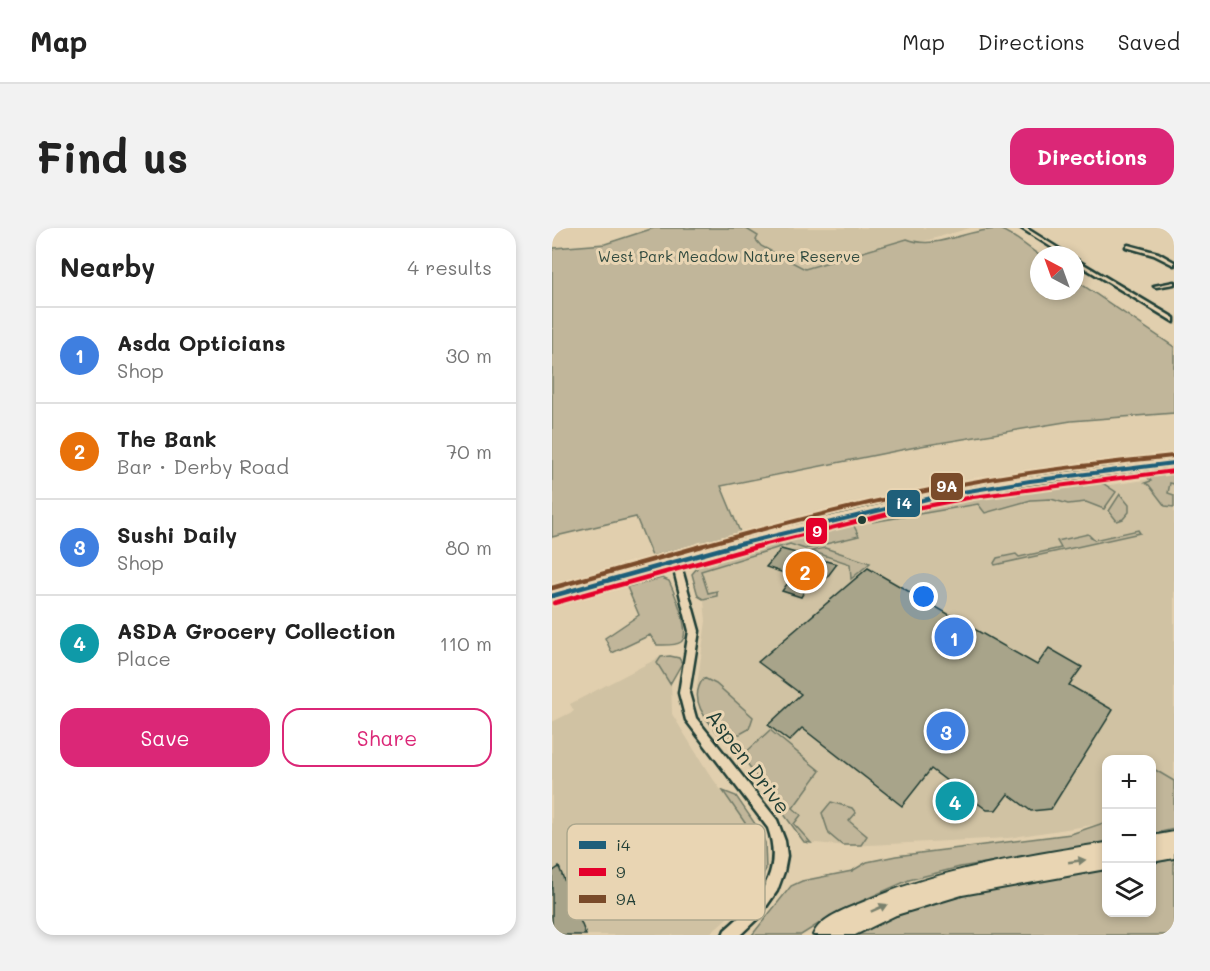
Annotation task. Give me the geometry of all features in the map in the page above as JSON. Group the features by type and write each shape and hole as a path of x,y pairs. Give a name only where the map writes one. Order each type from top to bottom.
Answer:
{"highway":[{"path":"1156,848 1174,845"},
{"path":"827,935 884,906 940,885 975,877 1102,857"}],"main road":[{"path":"552,596 914,500 1025,481 1174,463"}],"street":[{"path":"1023,228 1052,246"},
{"path":"1128,246 1162,254 1174,264"},
{"path":"1084,265 1174,320"},
{"path":"1156,286 1174,283"},
{"name":"Aspen Drive","path":"676,562 694,631 684,685 686,707 693,725 773,824 779,843 779,869 772,888 765,898"},
{"name":"Aspen Drive","path":"730,935 748,920"}],"shaded area":[{"path":"745,228 970,228 918,243 907,239 805,269 760,246"},
{"path":"1174,476 1174,806 1156,811 1156,755 1102,755 1102,824 1008,838 849,846 804,842 748,762 708,723 700,710 697,686 706,621 701,571 855,525 954,507"},
{"path":"664,655 671,678 672,714 708,772 746,824 567,824 567,920 725,920 708,935 552,935 552,722 574,711 570,704"}],"green space":[{"name":"West Park Meadow Nature Reserve","path":"654,228 745,228 758,236 756,240 761,246 805,269 907,239 918,242 941,241 999,229 1030,248 1030,300 1084,300 1084,286 1174,347 1174,413 1071,421 921,446 721,486 740,532 652,556 636,517 552,537 552,252 554,248 605,244"},
{"path":"1174,474 1174,484 1170,483 1168,493 1174,495 1174,507 1165,506 1145,483 1151,481 1148,478 1150,477"},
{"path":"1083,479 1104,484 1116,492 1104,509 1086,502 1068,504 1051,499 1031,500 985,513 978,504 872,522 914,506"},
{"path":"1120,494 1129,505 1129,512 1123,519 1117,521 1109,511"},
{"path":"853,524 859,536 805,549 790,544 701,571 708,593 717,591 717,596 703,599 698,596 692,574 704,560 823,528"},
{"path":"1138,530 1140,533 995,565 994,563 997,558 1016,554 1019,557 1061,548 1057,541 1088,534 1094,540"},
{"path":"825,548 870,563 851,579 850,564 811,551"},
{"path":"662,578 669,581 681,612 684,637 681,642 673,645 657,645 650,635 612,653 605,638 639,615 627,587"},
{"path":"661,657 679,658 682,663 670,684 657,663"},
{"path":"704,678 716,684 753,717 749,729 740,734 721,736 715,730 698,701 699,686"},
{"path":"770,730 820,771 793,808 801,815 794,824 811,843 804,842 742,756"},
{"path":"1156,770 1174,781 1174,829 1156,833"},
{"path":"723,791 736,796 755,824 746,824"},
{"path":"831,802 852,808 856,813 849,821 867,836 861,845 842,845 829,834 822,813"},
{"path":"1102,823 1102,844 960,867 909,880 839,911 801,935 752,935 791,886 802,881 852,871 867,862 896,856 1071,834"},
{"path":"1174,859 1174,935 852,935 913,910 945,900 1008,885 1102,870 1102,917 1156,917 1156,862"}],"building":[{"path":"781,549 837,564 821,585 810,582 801,597 782,591 793,576 766,567"},
{"path":"868,568 1037,665 1049,648 1082,667 1069,685 1113,710 1051,809 1031,811 1008,794 996,810 987,810 968,796 953,815 942,806 956,788 931,769 902,806 802,728 789,741 768,725 801,694 758,662"},
{"path":"559,867 567,887 567,920 580,920 586,935 552,935 552,872"}],"transit line":[{"name":"9A","path":"552,588 747,534 894,497 1029,473 1173,456"},
{"name":"i4","path":"552,596 747,542 895,505 1001,485 1174,463"},
{"name":"9","path":"554,603 749,549 896,512 1030,488 1174,471"}],"place":[{"name":"The Bank","path":"805,571"},
{"name":"Asda Opticians","path":"954,637"},
{"name":"Sushi Daily","path":"946,731"},
{"name":"ASDA Grocery Collection","path":"955,801"}]}
